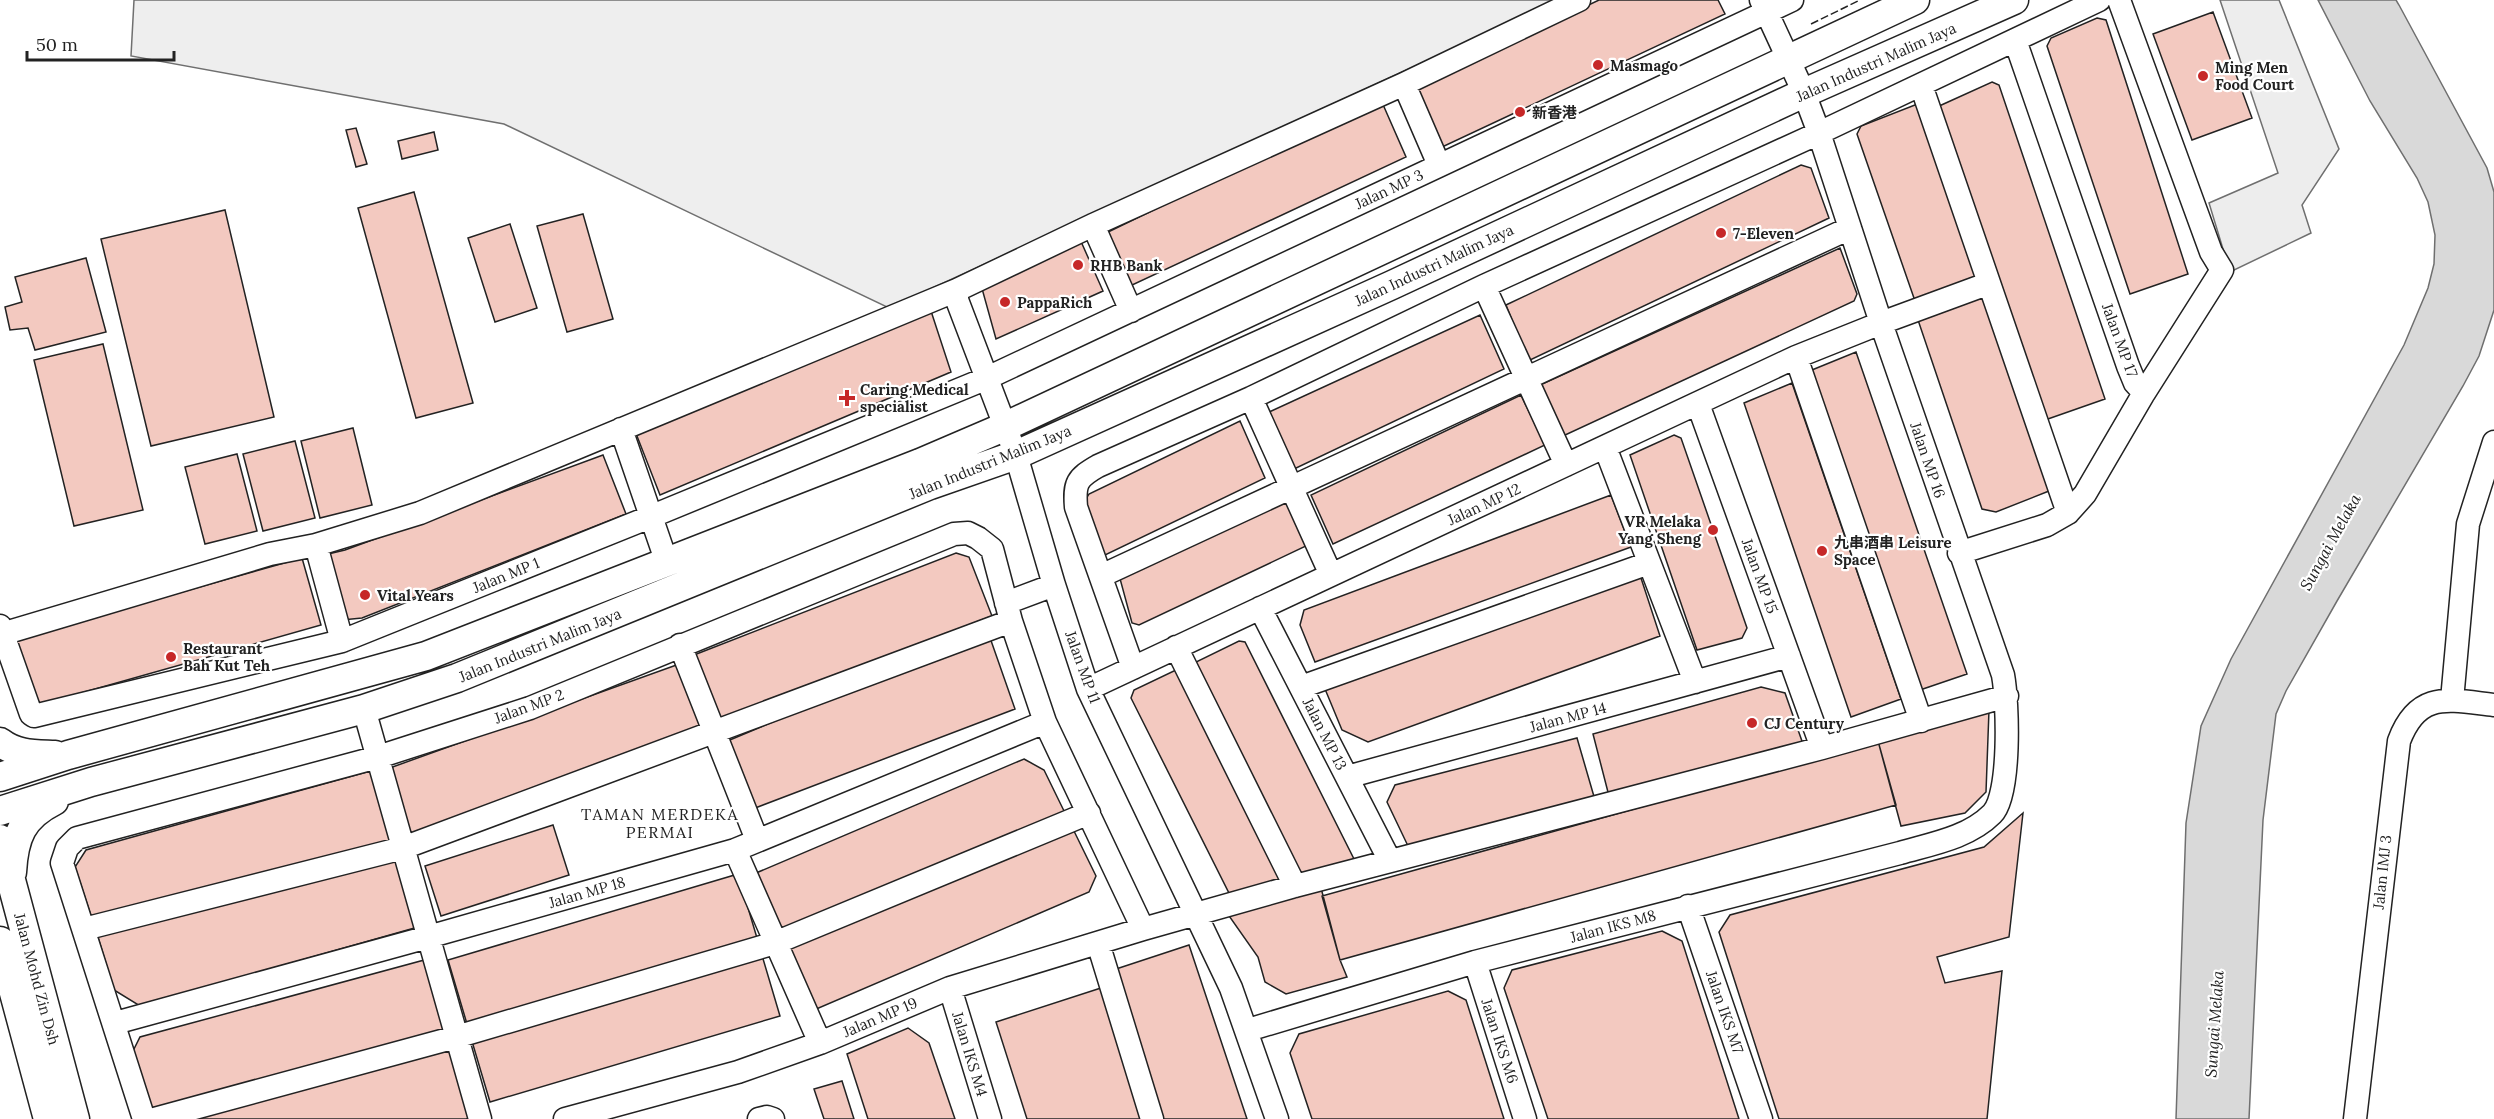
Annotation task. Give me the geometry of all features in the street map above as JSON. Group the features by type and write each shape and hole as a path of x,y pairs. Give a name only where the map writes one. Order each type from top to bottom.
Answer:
{"main road":[{"name":"Jalan Industri Malim Jaya","path":"0,777 68,755 426,656 921,463 1004,427 1915,0"},
{"name":"Jalan Industri Malim Jaya","path":"0,811 91,782 364,710 457,678 930,485 1016,455 1392,285 1804,93 2014,0"},
{"path":"0,742 24,754 68,755"},
{"path":"11,884 13,855 25,823 42,807 91,782"},
{"name":"Jalan Mohd Zin Dsh","path":"0,839 75,1119"},
{"name":"Jalan Mohd Zin Dsh","path":"0,941 48,1119"}],"street":[{"path":"1,630 270,554 316,545 420,513 957,290 1093,225 1404,84 1579,0"},
{"name":"Jalan MP 3","path":"985,379 1439,165 1764,6 1792,0"},
{"path":"1133,668 1076,507 1074,490 1081,475 1098,465 1251,398 1484,286 1819,133 2099,0"},
{"path":"2119,0 2211,252 2222,270 2144,393"},
{"name":"Jalan MP 16","path":"1764,6 1804,93 1819,133 1959,553 2003,675 2007,696 2007,734 2000,799 1994,813 1978,826"},
{"name":"Jalan MP 17","path":"1959,553 2047,525 2068,513 2085,494 2144,393 2134,383 2014,40"},
{"path":"1404,84 1439,165"},
{"path":"1921,85 1987,284 2068,513"},
{"path":"1093,225 1131,311"},
{"path":"1101,576 1850,228"},
{"name":"Jalan MP 12","path":"1088,689 1796,357 1987,284"},
{"path":"1484,286 1566,465"},
{"name":"Jalan MP 11","path":"957,290 957,300 985,379 1016,455 1054,585 1088,689 1231,988 1248,1030 1277,1119"},
{"path":"1796,357 1921,721"},
{"name":"Jalan MP 1","path":"1,630 31,714 34,716 342,640 650,517 985,379"},
{"path":"1251,398 1330,575"},
{"name":"Jalan MP 15","path":"1698,404 1822,748"},
{"path":"621,429 667,562"},
{"path":"2452,700 2468,524 2494,442"},
{"path":"1605,447 1695,682"},
{"name":"Jalan MP 2","path":"84,929 62,863 67,848 77,838 378,757 530,708 954,534 968,533 992,549 1009,612"},
{"path":"316,545 342,640"},
{"path":"1300,687 1649,563"},
{"path":"144,1119 84,929 403,848 714,732 1009,612 1054,585"},
{"name":"Jalan MP 13","path":"1260,608 1390,861"},
{"path":"1009,612 1045,722 1143,929"},
{"path":"680,645 757,840"},
{"path":"1176,647 1295,886"},
{"name":"Jalan MP 14","path":"1347,777 1789,656"},
{"name":"Jalan MP 19","path":"565,1119 738,1072 820,1043 950,988 1143,929 1295,886 1822,748 2007,696"},
{"name":"Jalan IMJ 3","path":"2355,1119 2399,741 2405,725 2428,703 2452,700 2494,705"},
{"path":"364,710 480,1119"},
{"name":"Jalan MP 18","path":"115,1023 735,850 1045,722"},
{"path":"154,1119 456,1037 775,943 1089,813"},
{"name":"Jalan IKS M8","path":"1248,1030 1475,962 1900,853 1957,836 1978,826"},
{"path":"735,850 820,1043"},
{"name":"Jalan IKS M7","path":"1688,906 1761,1119"},
{"path":"1098,943 1152,1119"},
{"name":"Jalan IKS M6","path":"1475,962 1526,1119"},
{"name":"Jalan IKS M4","path":"950,988 990,1119"},
{"path":"759,1119 767,1117 773,1119"}],"shaded area":[{"path":"134,0 1559,0 889,308 504,124 131,56"},
{"path":"2220,0 2279,0 2339,149 2302,205 2311,233 2230,272 2209,203 2278,173"}],"water":[{"name":"Sungai Melaka","path":"2318,0 2396,0 2399,5 2487,168 2494,192 2494,310 2479,356 2463,386 2337,601 2286,691 2276,714 2263,820 2249,1119 2176,1119 2186,823 2201,726 2231,659 2404,345 2428,288 2434,264 2435,235 2428,202 2417,178 2370,101"}],"building":[{"path":"1599,0 1718,0 1725,14 1440,148 1414,88"},
{"name":"Ming Men Food Court","path":"2213,12 2252,118 2192,140 2153,34"},
{"path":"2097,18 2106,20 2188,274 2130,294 2047,46 2051,38"},
{"path":"1992,82 1999,85 2105,399 2045,420 1937,107"},
{"path":"1381,100 1406,157 1130,286 1106,233"},
{"path":"1920,103 1979,278 1915,301 1857,134 1861,126"},
{"path":"356,128 367,164 356,167 346,130"},
{"path":"434,132 438,150 402,159 398,141"},
{"path":"1801,165 1811,168 1829,218 1528,361 1506,305"},
{"path":"414,192 473,403 416,418 358,208"},
{"path":"225,210 274,417 151,446 101,239"},
{"path":"583,214 613,319 567,332 537,226"},
{"path":"510,224 537,308 495,322 468,238"},
{"path":"1079,237 1103,291 996,339 981,285"},
{"path":"1840,248 1857,294 1854,301 1563,436 1540,385"},
{"path":"86,258 106,332 35,350 28,328 10,330 5,307 22,302 15,277"},
{"path":"1983,294 2049,491 1996,512 1982,509 1917,317"},
{"path":"930,308 951,372 660,495 635,431"},
{"path":"1480,315 1504,369 1292,470 1267,413"},
{"path":"103,344 143,510 74,526 34,360"},
{"path":"1856,352 1967,674 1917,691 1807,372"},
{"name":"九串酒串 Leisure Space","path":"1792,383 1901,699 1851,717 1744,403"},
{"path":"1521,395 1545,445 1333,544 1311,495"},
{"path":"1240,421 1265,478 1103,556 1085,501 1089,494"},
{"path":"353,428 372,505 320,518 301,441"},
{"path":"1674,435 1681,438 1747,628 1742,638 1697,650 1630,455"},
{"path":"295,441 315,518 263,531 243,454"},
{"path":"237,454 257,531 205,544 185,467"},
{"path":"603,455 626,514 362,618 342,620 324,555 345,550"},
{"path":"1611,495 1631,547 1315,662 1300,625 1304,610"},
{"path":"1284,496 1306,546 1139,625 1132,623 1119,575"},
{"path":"956,553 969,557 992,616 718,722 694,655"},
{"path":"302,558 321,625 35,706 16,639"},
{"path":"1640,575 1660,636 1368,742 1342,730 1325,689"},
{"path":"988,632 1015,709 750,810 725,742"},
{"path":"1239,641 1245,642 1356,863 1301,875 1196,662"},
{"path":"682,663 706,731 411,836 387,769"},
{"path":"1178,669 1282,881 1230,895 1131,698 1134,690"},
{"path":"1761,687 1785,693 1803,744 1609,796 1593,734"},
{"path":"1989,710 1986,792 1965,813 1901,826 1878,741"},
{"path":"1577,738 1595,800 1408,846 1387,802 1395,785"},
{"path":"1878,741 1896,805 1340,960 1322,896"},
{"path":"1024,759 1044,770 1066,815 782,934 756,873"},
{"path":"374,770 395,844 94,925 75,867 86,850"},
{"path":"2023,813 2009,937 1937,957 1945,983 2002,971 1987,1119 1779,1119 1719,932 1730,915 1984,847"},
{"path":"553,825 569,875 441,916 425,866"},
{"path":"1072,827 1096,876 1089,892 814,1010 788,948"},
{"path":"398,852 418,927 140,1006 114,990 97,934"},
{"path":"738,874 757,938 467,1024 448,960"},
{"path":"1321,888 1340,960 1347,977 1286,994 1265,982 1258,957 1227,913"},
{"path":"1662,931 1682,941 1739,1119 1548,1119 1504,988 1512,970"},
{"path":"1189,945 1247,1119 1163,1119 1113,970"},
{"path":"761,952 780,1016 490,1102 471,1038"},
{"path":"428,959 447,1030 152,1110 132,1053 140,1037"},
{"path":"1104,987 1147,1119 1027,1119 996,1022"},
{"path":"1448,991 1466,1000 1504,1119 1312,1119 1290,1053 1299,1034"},
{"path":"908,1028 929,1043 955,1119 868,1119 847,1054"},
{"path":"453,1042 475,1117 466,1119 186,1119"},
{"path":"842,1081 854,1119 824,1119 814,1089"}],"fence":[{"path":"1811,24 1860,0"}],"place":[{"name":"Masmago","path":"1598,65"},
{"name":"Ming Men Food Court","path":"2203,76"},
{"name":"新香港","path":"1520,112"},
{"name":"7-Eleven","path":"1721,233"},
{"name":"RHB Bank","path":"1078,265"},
{"name":"PappaRich","path":"1005,302"},
{"name":"Caring Medical specialist","path":"847,398"},
{"name":"VR Melaka Yang Sheng","path":"1713,530"},
{"name":"九串酒串 Leisure Space","path":"1822,551"},
{"name":"Vital Years","path":"365,595"},
{"name":"Restaurant Bah Kut Teh","path":"171,657"},
{"name":"CJ Century","path":"1752,723"}],"district":[{"name":"TAMAN MERDEKA PERMAI","path":"660,823"}]}
